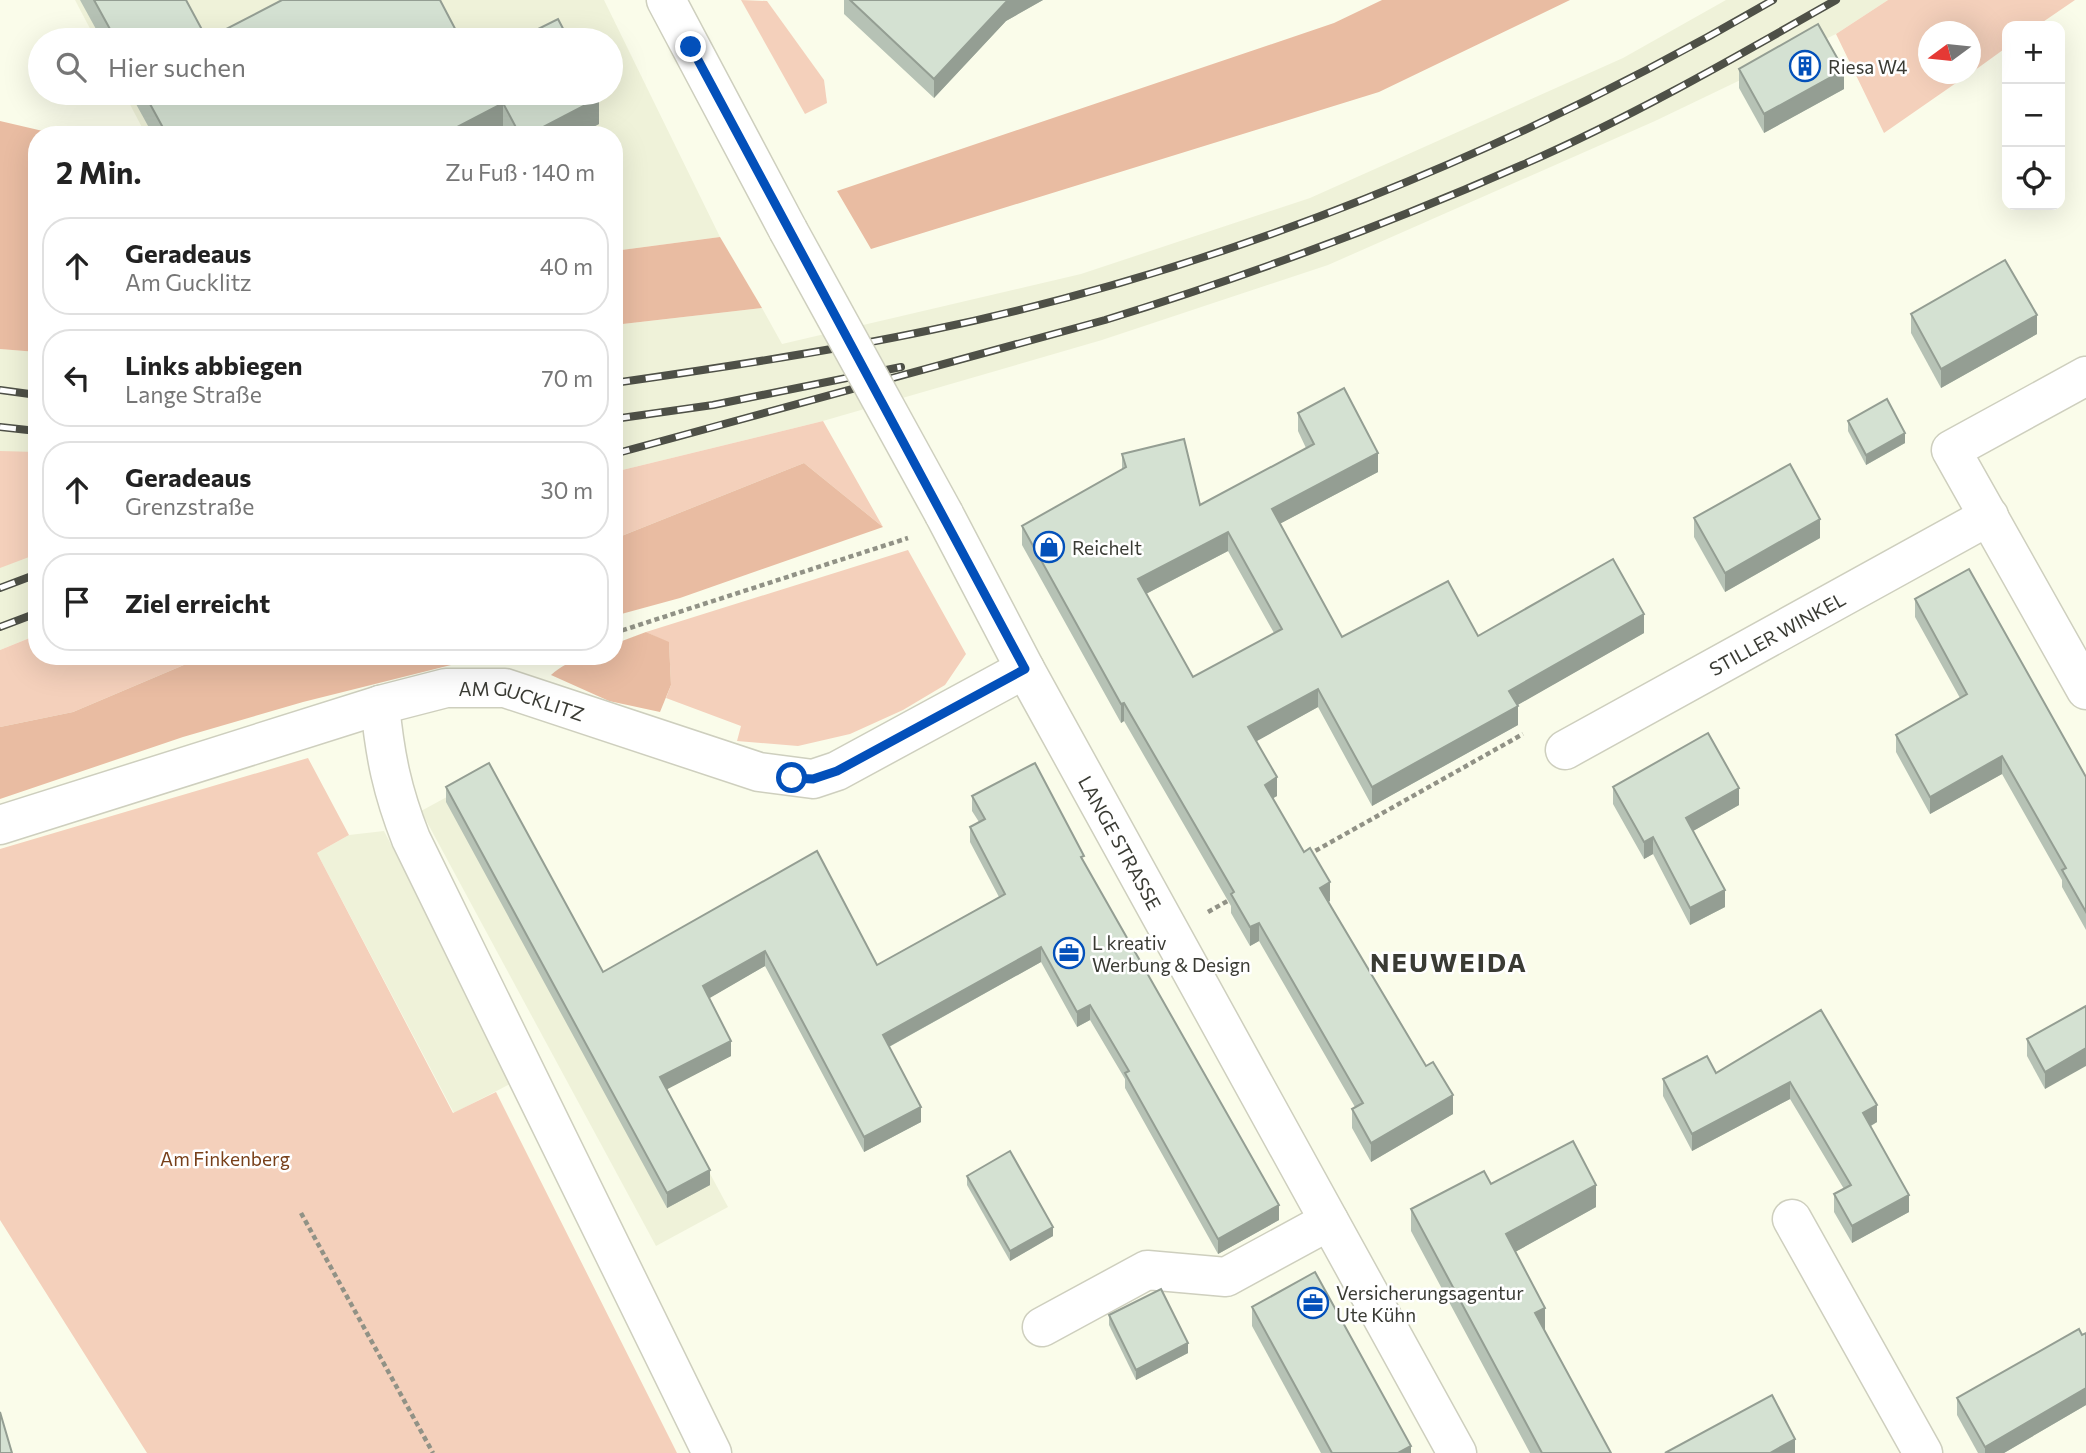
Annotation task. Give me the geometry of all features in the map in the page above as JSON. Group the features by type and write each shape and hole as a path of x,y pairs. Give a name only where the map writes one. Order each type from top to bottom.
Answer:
{"street":[{"name":"LANGE STRASSE","path":"666,0 1025,669 1457,1453"},
{"path":"2086,376 1951,450 2086,690"},
{"name":"STILLER WINKEL","path":"1565,750 1989,516"},
{"name":"AM GUCKLITZ","path":"0,825 380,705 446,688 505,688 729,765 792,778 813,779 837,771 1025,669"},
{"path":"380,705 385,762 393,795 411,839 712,1453"},
{"path":"1792,1219 1923,1453"},
{"path":"1042,1326 1147,1270 1226,1277 1329,1221"}],"path":[{"path":"623,630 907,539 944,514"},
{"path":"1302,859 1528,731 1565,750"},
{"path":"1170,933 1242,892"},
{"path":"301,1213 433,1453"}],"shaded area":[{"path":"75,0 604,0 618,28 90,28"},
{"path":"1382,0 1570,0 1379,92 871,249 837,191 1334,23"},
{"path":"1726,0 1888,0 1836,34 1655,121 1328,265 1102,340 823,421 623,470 623,324 762,308 782,344 1081,274 1310,198 1623,58"},
{"path":"623,39 720,237 623,250 623,126 141,126 130,105 623,105"},
{"path":"0,121 28,128 28,351 0,349"},
{"path":"720,237 762,308 623,324 623,250"},
{"path":"0,349 28,351 28,639 0,650"},
{"path":"804,463 883,527 680,598 623,614 623,535"},
{"path":"646,632 669,642 671,685 660,712 609,701 551,675 565,665 623,665 623,641"},
{"path":"184,665 451,665 303,702 183,737 0,799 0,727 73,712"},
{"path":"493,772 728,1207 656,1246 421,811"},
{"path":"384,831 514,1082 454,1113 317,853 349,835"}],"green space":[{"path":"741,0 767,1 824,80 827,103 805,114"},
{"path":"1888,0 2075,0 2044,21 2002,21 2002,51 1981,66 1981,21 1918,21 1918,84 1955,84 1884,133 1836,34"},
{"path":"823,421 883,527 804,463 623,535 623,470"},
{"path":"0,451 28,452 28,557 0,568"},
{"path":"908,550 966,654 945,685 903,710 850,734 798,746 737,741 741,726 666,698 671,685 669,643 646,632"},
{"path":"28,639 28,665 184,665 73,712 0,727 0,650"},
{"name":"Am Finkenberg","path":"308,758 349,835 317,853 453,1113 496,1092 677,1453 147,1453 0,1220 0,849"}],"building":[{"path":"94,0 186,0 201,28 109,28"},
{"path":"282,0 440,0 455,28 228,28"},
{"path":"850,0 1009,0 934,79"},
{"path":"558,19 563,28 540,28"},
{"name":"Riesa W4","path":"1818,24 1844,70 1764,114 1739,69"},
{"path":"151,105 499,105 459,126 162,126"},
{"path":"504,105 586,105 545,126 515,126"},
{"path":"2005,260 2037,315 1941,369 1911,314"},
{"path":"1344,388 1378,453 1272,509 1342,637 1448,581 1478,636 1613,559 1644,614 1509,691 1518,706 1372,787 1318,689 1248,727 1277,777 1265,785 1304,852 1310,848 1330,882 1320,888 1426,1066 1433,1062 1453,1095 1371,1143 1352,1109 1363,1103 1259,923 1250,927 1231,894 1234,892 1124,703 1121,704 1022,526 1126,467 1122,454 1184,439 1200,505 1314,444 1298,413","holes":["1228,532 1282,629 1193,677 1138,579"]},
{"path":"1887,399 1905,433 1866,455 1848,421"},
{"path":"1790,464 1820,519 1725,573 1694,518"},
{"path":"1969,569 2086,777 2086,912 2062,870 2066,868 2002,756 1930,797 1896,735 1967,694 1915,599"},
{"path":"1708,733 1739,788 1686,818 1725,890 1690,908 1653,837 1644,842 1613,787"},
{"path":"489,763 603,972 817,851 877,965 1005,894 970,827 985,819 972,796 1035,763 1084,856 1081,857 1279,1205 1218,1239 1125,1073 1129,1071 1090,1005 1077,1012 1041,947 883,1035 921,1107 864,1137 765,951 703,986 731,1041 660,1077 710,1170 667,1193 446,787"},
{"path":"2086,1006 2086,1048 2045,1072 2027,1039"},
{"path":"1821,1010 1877,1105 1863,1113 1909,1195 1852,1226 1834,1194 1851,1185 1790,1082 1692,1134 1663,1079 1707,1056 1716,1073"},
{"path":"1573,1141 1596,1185 1506,1234 1545,1308 1535,1313 1611,1453 1542,1453 1411,1209 1484,1171 1491,1184"},
{"path":"1010,1151 1053,1227 1010,1251 967,1176"},
{"path":"1315,1272 1411,1446 1398,1453 1332,1453 1252,1307"},
{"path":"1161,1289 1188,1343 1136,1370 1109,1315"},
{"path":"2079,1329 2082,1335 2086,1333 2086,1388 1985,1447 1957,1398"},
{"path":"1772,1395 1795,1439 1770,1453 1665,1453"},
{"path":"0,1412 12,1453 0,1453"}],"railway":[{"path":"623,382 773,359 931,330 1150,274 1258,239 1365,199 1574,107 1773,0"},
{"path":"623,452 1105,320 1316,248 1471,187 1602,128 1836,0"},
{"path":"623,418 713,405 901,367"},
{"path":"0,390 28,394"},
{"path":"0,427 28,430"},
{"path":"0,588 28,577"},
{"path":"0,627 28,616"}],"place":[{"name":"Riesa W4","path":"1805,66"},
{"name":"Reichelt","path":"1049,547"},
{"name":"L kreativ Werbung & Design","path":"1069,953"},
{"name":"Versicherungsagentur Ute Kühn","path":"1313,1303"}],"district":[{"name":"NEUWEIDA","path":"1449,961"}],"route":[{"path":"691,47 1025,669 837,771 813,779 792,778"}]}
